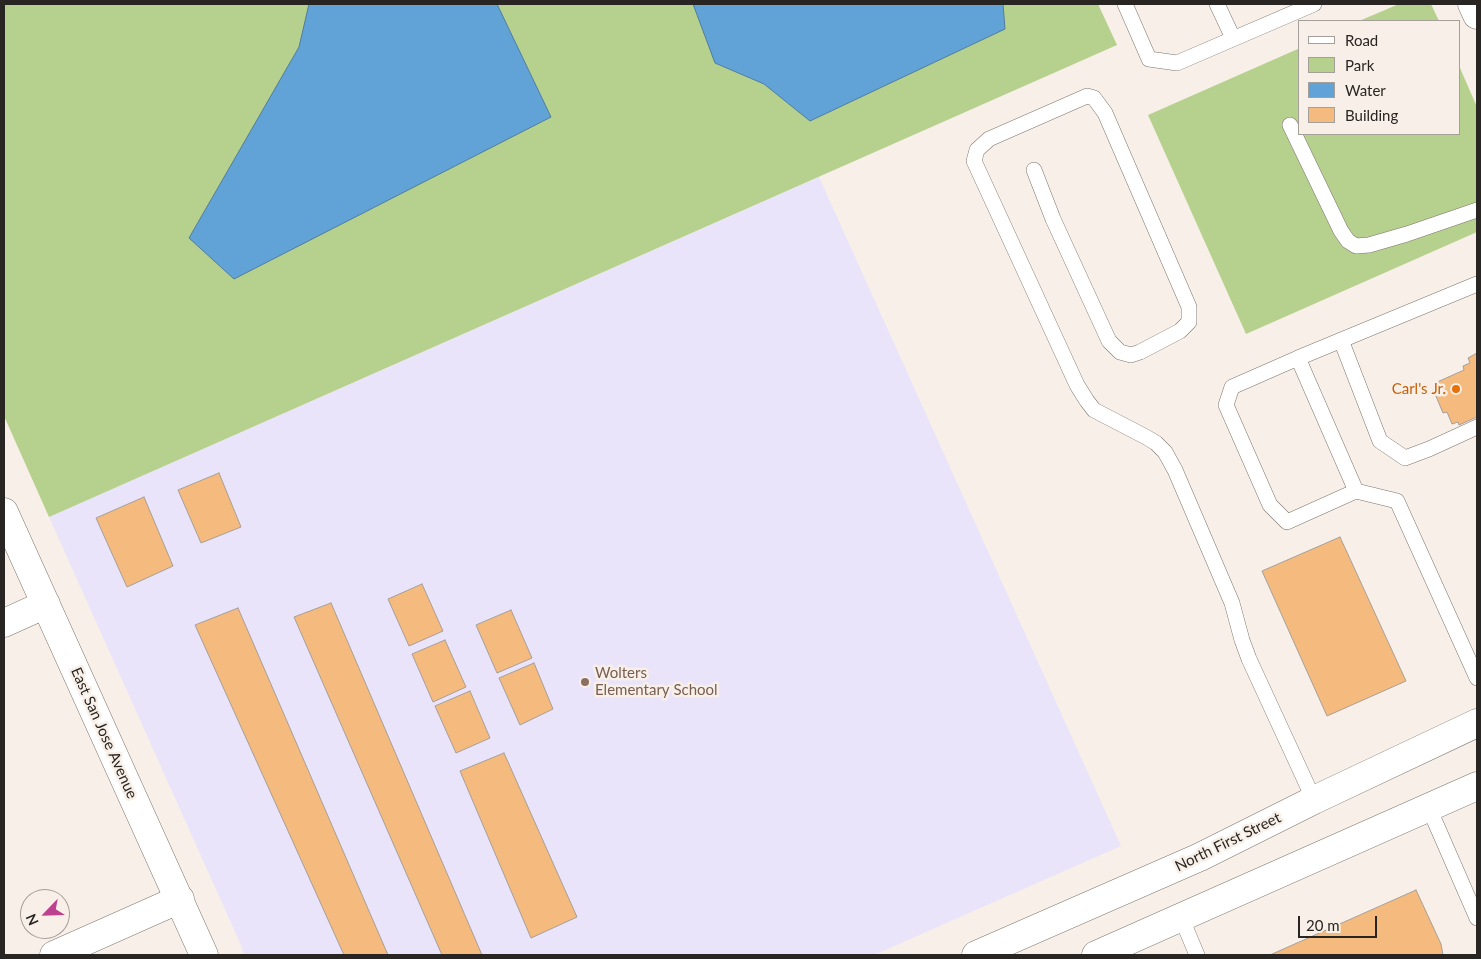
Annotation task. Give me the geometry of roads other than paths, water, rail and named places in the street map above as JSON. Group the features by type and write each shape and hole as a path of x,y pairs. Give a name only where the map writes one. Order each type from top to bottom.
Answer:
{"main road":[{"path":"1472,4 1477,16"},
{"name":"East San Jose Avenue","path":"4,512 204,955"},
{"path":"4,623 46,604"},
{"name":"North First Street","path":"976,955 1200,857 1477,722"},
{"path":"1096,955 1477,786"},
{"path":"54,955 180,899"}],"lane":[{"path":"1125,4 1149,59 1177,63 1314,4"},
{"path":"1217,4 1233,38"},
{"path":"1034,170 1053,219 1109,341 1120,352 1131,355 1180,331 1189,322 1189,307 1105,112 1094,98 1087,96 989,139 978,150 974,161 1077,385 1087,401 1094,410 1156,443 1175,470 1232,603 1249,659 1314,800"},
{"path":"1290,125 1341,231 1348,241 1356,246 1369,245 1398,237 1477,210"},
{"path":"1477,284 1298,358 1232,388 1226,405 1270,505 1286,522 1356,491 1397,501 1477,678"},
{"path":"1341,340 1380,441 1405,458 1430,449 1477,427"},
{"path":"1298,358 1356,491"},
{"path":"1429,808 1470,883 1477,918"},
{"path":"1181,918 1198,955"}],"water":[{"path":"309,4 497,4 551,117 234,279 189,238 299,47"},
{"path":"693,4 1003,4 1005,29 810,121 764,84 715,63"}],"place":[{"name":"Carl's Jr.","path":"1456,389"},
{"name":"Wolters Elementary School","path":"585,682"}]}
